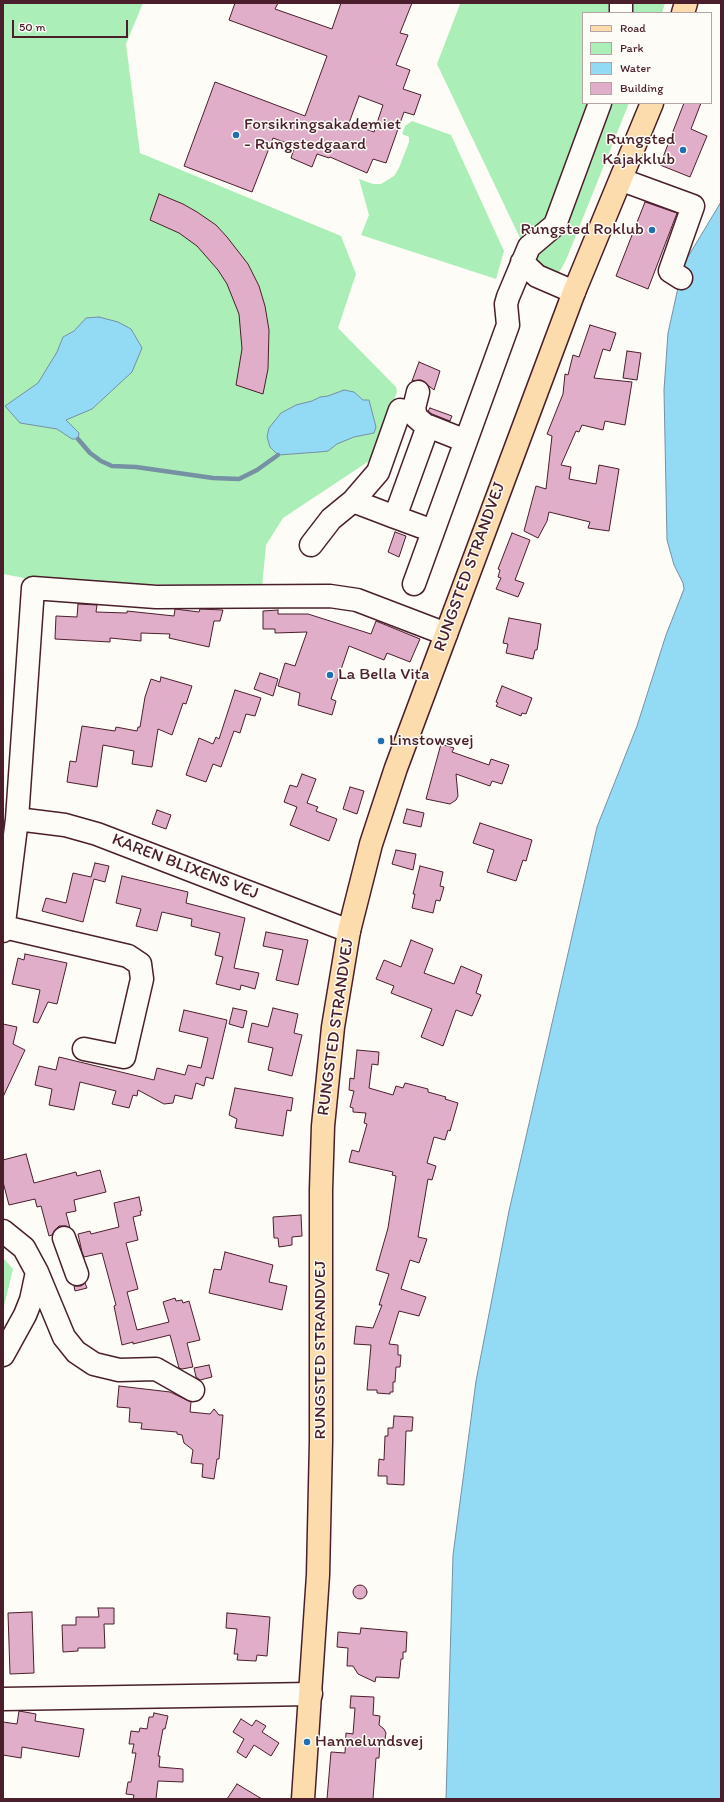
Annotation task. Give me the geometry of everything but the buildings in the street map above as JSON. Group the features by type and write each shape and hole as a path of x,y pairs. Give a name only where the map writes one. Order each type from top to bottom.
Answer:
{"main road":[{"name":"RUNGSTED STRANDVEJ","path":"303,1799 318,1575 321,1445 321,1190 323,1126 333,1026 349,931 371,844 396,768 574,292 622,180 652,104"}],"street":[{"path":"414,584 508,325 506,304 522,262 529,247 555,225 600,104"},
{"path":"622,180 693,206 670,271 681,278"},
{"path":"522,262 537,276 574,292"},
{"path":"395,517 422,420 414,408 418,392"},
{"path":"311,545 331,519 353,501 378,472 400,410 466,441"},
{"path":"353,501 434,531"},
{"path":"84,1049 124,1058 142,979 140,964 128,956 4,929 17,818 12,745 33,588 156,597 330,596 357,600 446,634"},
{"name":"KAREN BLIXENS VEJ","path":"17,818 65,825 97,834 349,931"},
{"path":"3,1231 24,1248 37,1272 64,1337 76,1352 94,1364 119,1370 156,1369 193,1390"},
{"path":"64,1238 77,1274"},
{"path":"3,1355 25,1315 31,1300 37,1272"},
{"path":"3,1699 311,1694"}],"green space":[{"path":"3,3 143,3 126,44 140,153 341,236 356,274 338,328 396,387 397,392 372,459 283,518 266,545 262,587 45,582 3,574"},
{"path":"613,3 613,12 582,12 582,104 594,104 549,221 521,240 437,64 460,4"},
{"path":"626,3 665,3 662,12 626,12"},
{"path":"607,104 629,104 566,260 560,271 556,275 535,268 533,253"},
{"path":"412,121 451,135 504,251 496,279 361,235 369,215 359,179 373,184 381,184 394,176 399,168 409,142 409,137 402,134 405,126"},
{"path":"3,1258 13,1269 3,1310"}],"water":[{"path":"721,202 721,1799 446,1799 453,1555 476,1381 509,1211 597,827 637,726 666,635 684,589 683,583 674,565 667,540 664,390 668,333 683,265"},
{"path":"99,317 118,322 131,329 134,334 142,348 132,372 92,409 66,420 79,433 78,439 72,439 57,429 20,423 5,406 38,383 57,352 63,337 74,331 86,318"},
{"path":"344,390 354,392 363,400 369,400 376,427 374,433 354,437 337,444 328,451 278,455 270,447 267,437 269,428 281,413 296,405"}],"waterway":[{"path":"78,439 90,453 101,461 112,466 136,467 213,478 239,479 257,470 278,455"}],"place":[{"name":"Forsikringsakademiet - Rungstedgaard","path":"236,135"},
{"name":"Rungsted Kajakklub","path":"683,150"},
{"name":"Rungsted Roklub","path":"652,230"},
{"name":"La Bella Vita","path":"330,675"},
{"name":"Linstowsvej","path":"381,741"},
{"name":"Hannelundsvej","path":"307,1742"}]}
